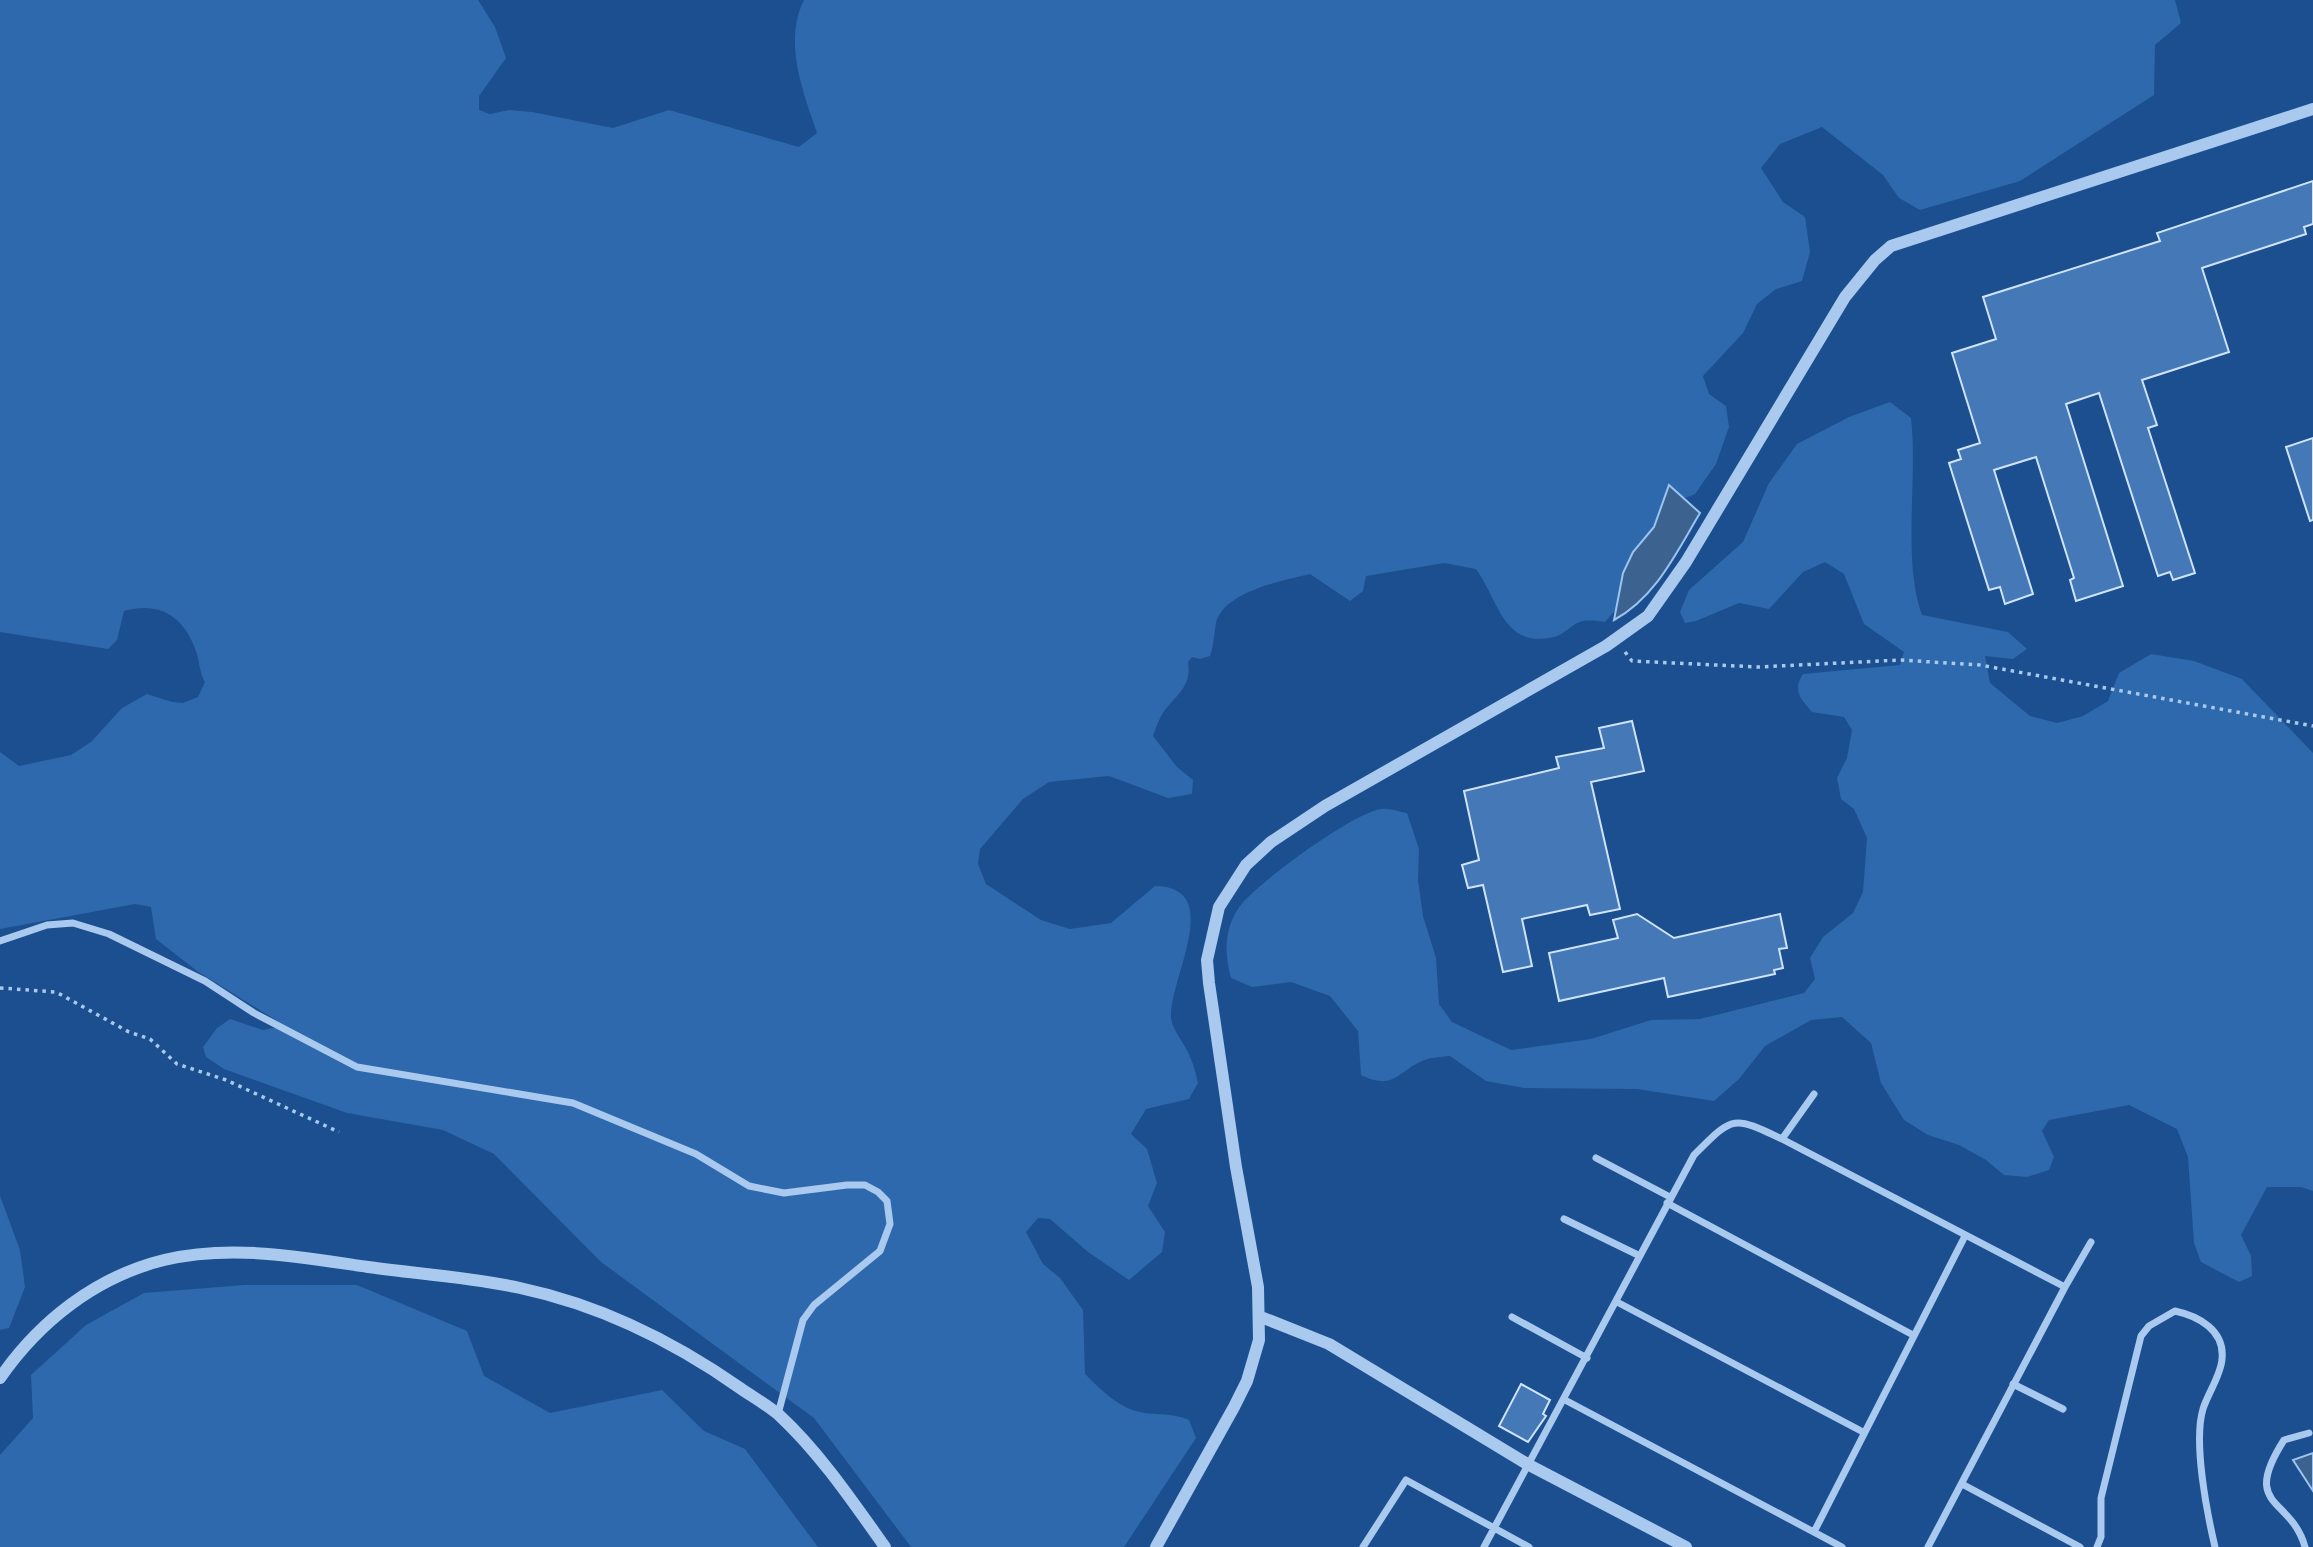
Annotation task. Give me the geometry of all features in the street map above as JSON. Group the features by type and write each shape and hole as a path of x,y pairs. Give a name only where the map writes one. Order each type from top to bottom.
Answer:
{"street":[{"path":"1156,1547 1247,1381 1259,1340 1261,1317 1207,960 1219,907 1246,865 1271,842 1336,800 1496,711 1615,639 1648,615 1686,562 1845,298 1874,260 1891,246 2313,109"},
{"path":"0,941 47,925 73,923 109,934 205,981 254,1013 357,1067 573,1102 696,1154 749,1186 784,1193 856,1185 878,1192 887,1201 890,1224 880,1251 814,1305 803,1320 778,1415"},
{"path":"1782,1139 1814,1094"},
{"path":"1484,1547 1566,1400 1694,1156 1732,1122 1749,1123 1782,1139 2065,1287"},
{"path":"1596,1158 1913,1335"},
{"path":"1564,1219 1640,1256"},
{"path":"1814,1532 1965,1236"},
{"path":"1928,1547 2091,1242"},
{"path":"0,1378 42,1327 80,1296 161,1261 210,1251 260,1253 520,1287 593,1309 647,1330 702,1362 778,1415 825,1466 885,1547"},
{"path":"1617,1301 1863,1432"},
{"path":"2096,1547 2101,1537 2101,1498 2141,1336 2149,1326 2175,1311 2198,1316 2215,1333 2223,1358 2202,1411 2201,1463 2216,1547"},
{"path":"1261,1317 1329,1344 1529,1465 1686,1547"},
{"path":"1512,1317 1587,1358"},
{"path":"2013,1384 2063,1409"},
{"path":"1566,1400 1842,1547"},
{"path":"2305,1547 2300,1530 2271,1502 2266,1485 2271,1461 2284,1440 2309,1433"},
{"path":"1363,1547 1406,1480 1529,1547"},
{"path":"1962,1484 2080,1547"}],"path":[{"path":"1615,639 1632,661 1758,667 1900,660 1980,665 2313,726"},
{"path":"0,988 56,992 129,1031 150,1039 177,1064 226,1080 339,1132"}],"shaded area":[{"path":"0,0 478,0 495,27 506,58 479,96 479,110 490,114 509,110 532,112 613,128 669,110 799,147 817,133 801,84 795,50 798,16 804,0 2175,0 2181,23 2155,45 2154,95 2020,181 1920,210 1899,198 1883,175 1822,127 1780,144 1761,168 1783,202 1805,217 1810,252 1802,281 1776,289 1757,304 1743,333 1703,376 1709,394 1726,406 1729,427 1716,464 1695,494 1673,503 1625,599 1605,622 1579,622 1554,637 1537,639 1524,636 1504,620 1476,569 1444,563 1366,576 1363,591 1350,601 1310,574 1256,589 1242,595 1221,612 1216,623 1210,656 1200,659 1192,657 1188,662 1186,683 1163,713 1153,736 1177,767 1193,780 1192,794 1168,798 1109,776 1049,782 1023,799 980,849 978,864 986,884 1041,920 1070,929 1111,923 1155,886 1176,890 1187,902 1191,918 1189,938 1171,1018 1191,1060 1198,1083 1189,1099 1146,1109 1131,1134 1147,1149 1157,1183 1148,1206 1165,1232 1162,1252 1129,1280 1088,1252 1050,1219 1038,1218 1026,1232 1043,1264 1060,1278 1083,1310 1085,1374 1110,1397 1132,1410 1189,1420 1196,1438 1124,1547 911,1547 814,1418 601,1262 494,1154 443,1130 347,1113 224,1069 206,1057 203,1047 217,1028 230,1019 263,1030 278,1027 279,1022 197,971 156,939 151,907 135,904 0,929 0,752 19,766 71,755 91,742 122,708 147,694 183,703 198,697 205,682 196,651 185,629 169,614 159,610 137,608 124,611 117,640 108,649 0,632"},
{"path":"1890,402 1911,418 1913,570 1922,615 2008,632 2027,649 2013,659 1985,656 1990,683 2030,716 2057,723 2083,716 2108,701 2119,673 2151,654 2194,661 2242,679 2313,753 2313,1191 2301,1187 2267,1187 2241,1235 2251,1256 2252,1276 2239,1282 2201,1262 2194,1243 2188,1157 2177,1129 2129,1105 2049,1120 2042,1131 2054,1157 2049,1170 2027,1177 2004,1175 1986,1160 1959,1145 1928,1135 1904,1120 1881,1083 1871,1043 1842,1017 1811,1020 1765,1046 1739,1079 1714,1101 1637,1089 1524,1088 1486,1081 1450,1056 1425,1060 1388,1081 1381,1081 1361,1075 1358,1031 1330,996 1291,982 1252,987 1231,978 1227,959 1228,932 1240,906 1265,882 1306,850 1350,822 1384,809 1407,813 1419,849 1418,880 1423,916 1436,958 1439,1004 1452,1022 1511,1050 1591,1039 1651,1020 1700,1019 1804,993 1815,979 1810,958 1823,937 1853,913 1863,892 1867,838 1854,809 1841,799 1837,778 1847,758 1852,730 1844,717 1812,712 1801,699 1798,685 1803,674 1900,665 1904,652 1864,624 1844,574 1825,562 1803,572 1769,609 1739,603 1685,623 1680,612 1689,590 1743,542 1769,483 1797,444 1849,417"},
{"path":"1669,485 1700,513 1653,587 1614,620 1623,573 1633,552 1654,527"},
{"path":"0,1196 20,1250 25,1287 9,1328 0,1330"},
{"path":"244,1285 357,1285 467,1331 484,1376 550,1413 662,1390 704,1431 745,1449 818,1547 0,1547 0,1455 33,1418 31,1375 86,1325 144,1293"},
{"path":"2313,1453 2313,1491 2293,1460"}],"building":[{"path":"2313,181 2313,224 2304,227 2306,234 2202,268 2229,352 2142,380 2157,425 2148,428 2195,573 2173,580 2170,572 2158,576 2099,393 2066,404 2123,586 2076,601 2070,580 2074,578 2036,457 1994,470 2033,594 2005,604 2000,587 1989,590 1949,463 1961,459 1958,450 1980,443 1952,353 1996,339 1983,297 2160,241 2157,233"},
{"path":"2313,438 2313,520 2310,521 2286,447"},
{"path":"1632,721 1644,771 1591,782 1620,909 1590,915 1587,905 1522,919 1532,966 1503,972 1483,885 1468,888 1462,865 1479,860 1464,791 1559,768 1556,757 1604,748 1599,728"},
{"path":"1637,914 1674,938 1780,914 1787,948 1779,949 1783,968 1774,970 1775,974 1668,997 1664,978 1559,1001 1549,953 1618,938 1613,920"},
{"path":"1521,1384 1550,1400 1543,1414 1546,1416 1528,1442 1499,1426"}]}
